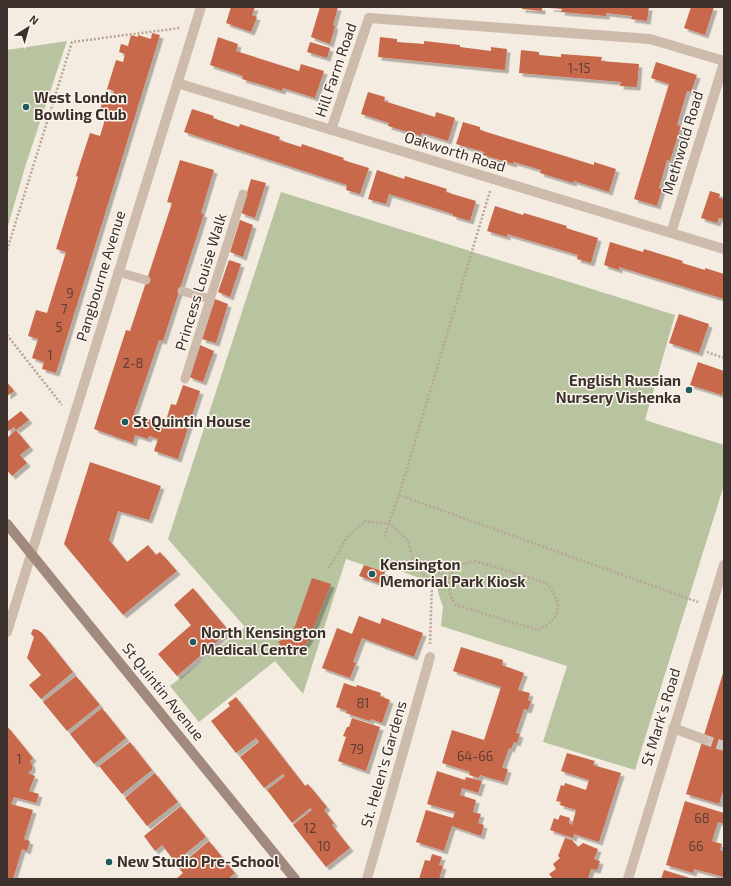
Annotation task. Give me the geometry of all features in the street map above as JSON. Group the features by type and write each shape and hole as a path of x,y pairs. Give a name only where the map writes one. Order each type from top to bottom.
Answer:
{"main road":[{"name":"St Quintin Avenue","path":"7,524 295,879"}],"street":[{"name":"Pangbourne Avenue","path":"7,632 201,7"},
{"name":"Hill Farm Road","path":"331,130 369,18 650,39 724,62"},
{"name":"Methwold Road","path":"671,233 724,62"},
{"name":"Oakworth Road","path":"177,83 724,249"},
{"name":"St Mark's Road","path":"628,879 711,606 722,578 724,565"},
{"name":"St. Helen's Gardens","path":"367,879 430,657"},
{"path":"673,728 703,739"}],"lane":[{"name":"Princess Louise Walk","path":"185,379 243,194"},
{"path":"118,272 146,280"},
{"path":"182,291 210,299"}],"path":[{"path":"7,250 72,42 172,28 194,27"},
{"path":"384,537 390,524 493,179"},
{"path":"7,335 73,418"},
{"path":"707,352 724,358"},
{"path":"399,494 681,597 711,606"},
{"path":"328,568 338,554 346,538 364,521 390,524 408,540 414,564 432,583 430,657"},
{"path":"396,561 414,564 450,577"},
{"path":"475,561 547,583 554,594 558,606 554,617 546,626 538,630 456,605 448,588 450,577 456,566 475,561"}],"green space":[{"name":"West London Bowling Club","path":"67,41 26,164 7,229 7,50"},
{"path":"281,192 675,315 645,420 724,445 724,485 635,770 543,742 567,666 441,626 443,607 438,592 438,585 398,570 385,572 346,559 303,694 275,661 199,722 170,686 245,627 168,539"}],"building":[{"path":"231,7 255,7 252,15 257,17 251,32 226,23"},
{"path":"320,7 338,7 330,44 311,37"},
{"path":"522,7 542,7 542,11 522,9"},
{"path":"550,7 649,7 647,21 631,19 632,16 606,13 606,16 561,12 562,9"},
{"path":"691,7 714,7 705,35 684,28"},
{"path":"152,33 160,35 56,373 42,369 44,362 32,358 38,339 28,336 36,310 47,313 66,252 56,249 78,177 76,176 90,133 100,136 107,113 100,111 102,102 110,104 114,91 107,89 116,60 123,62 125,54 119,52 121,44 128,46 131,35 138,37 138,35 151,39"},
{"path":"218,37 238,44 236,51 299,71 301,64 324,71 315,98 283,88 282,91 242,79 243,76 210,65"},
{"path":"380,37 397,39 397,42 424,44 424,41 460,45 460,47 491,51 491,47 507,49 505,70 378,57"},
{"path":"310,42 330,48 327,58 307,52"},
{"path":"521,50 539,52 539,55 561,57 561,54 602,57 601,61 639,64 637,87 620,86 621,82 519,73"},
{"path":"656,62 697,75 691,92 687,91 677,125 681,126 670,161 667,160 659,188 662,189 657,206 634,199 669,84 651,78"},
{"path":"368,92 385,97 384,101 435,117 436,112 455,118 448,141 422,133 421,136 388,126 389,123 361,114"},
{"path":"192,109 214,116 213,118 239,127 240,124 280,137 279,140 301,147 302,144 344,158 343,160 369,168 360,194 346,190 347,185 184,132"},
{"path":"463,122 480,127 480,130 594,165 594,162 616,169 609,192 574,181 573,183 540,173 541,170 514,162 513,164 483,155 484,152 456,144"},
{"path":"180,160 214,170 201,213 204,214 163,341 159,340 134,414 154,421 153,423 164,427 171,404 176,405 183,385 200,391 178,459 154,451 158,439 149,436 148,439 135,435 133,443 94,429 126,330 130,331 172,203 167,202"},
{"path":"377,170 404,179 405,176 447,189 446,192 476,201 470,221 453,216 453,214 389,194 386,204 368,199"},
{"path":"251,179 266,183 255,218 241,213"},
{"path":"710,191 720,194 719,198 724,199 724,219 719,218 717,223 701,218"},
{"path":"495,206 567,226 566,228 598,238 591,263 577,259 578,255 507,234 507,237 487,231"},
{"path":"240,220 253,225 243,257 230,252"},
{"path":"610,242 643,252 644,249 683,261 682,263 724,274 724,299 619,267 619,270 604,265"},
{"path":"229,260 241,264 230,297 218,292"},
{"path":"215,299 228,304 216,343 202,339"},
{"path":"679,314 709,324 699,353 669,343"},
{"path":"200,345 214,351 203,382 189,377"},
{"path":"698,362 724,371 724,388 722,395 690,385"},
{"path":"7,382 14,391 7,396"},
{"path":"21,411 29,420 16,430 14,427 7,432 7,420 8,421"},
{"path":"16,430 30,447 20,455 27,463 12,476 7,470 7,438"},
{"path":"90,462 161,486 149,520 118,511 109,540 127,562 148,545 156,555 160,552 177,571 123,615 64,544"},
{"name":"Kensington Memorial Park Kiosk","path":"364,565 385,572 381,584 359,576"},
{"path":"312,578 331,584 306,644 301,648 285,651 278,642 290,635 295,626"},
{"name":"North Kensington Medical Centre","path":"193,588 229,631 177,676 158,654 191,625 174,605"},
{"path":"359,616 380,624 382,618 423,633 414,657 362,638 353,662 356,663 350,678 322,668 337,628 352,634"},
{"path":"33,629 42,633 73,672 41,699 29,685 41,675 27,658 34,637 31,634"},
{"path":"461,647 503,660 502,665 524,673 518,690 530,693 528,700 531,701 528,710 524,709 516,733 520,734 517,743 514,742 511,749 509,748 502,768 508,769 504,782 480,775 479,778 469,775 470,772 442,763 452,730 484,740 501,687 453,671"},
{"path":"724,670 724,788 719,804 686,794"},
{"path":"76,676 100,705 67,731 43,702"},
{"path":"344,683 356,687 357,685 381,693 380,696 390,700 382,723 371,719 370,721 346,713 347,711 336,707"},
{"path":"236,697 305,786 308,784 327,807 324,810 334,823 332,825 350,848 326,867 293,825 312,810 310,808 292,823 267,790 285,776 283,774 264,788 240,757 259,742 256,738 236,753 211,721 230,706 228,703"},
{"path":"102,708 126,738 94,764 70,734"},
{"path":"352,718 380,727 366,771 338,761 346,737 343,736 347,727 349,727"},
{"path":"7,726 33,758 30,761 32,769 28,773 35,776 29,791 39,794 36,803 14,797 11,804 33,810 24,839 30,841 27,851 22,849 13,879 7,879"},
{"path":"130,742 152,770 122,794 99,766"},
{"path":"567,753 595,761 593,765 621,773 599,842 574,834 573,838 550,830 554,818 558,820 560,815 570,818 569,823 572,825 576,810 560,805 561,802 556,801 561,785 564,786 565,783 586,790 589,780 561,771"},
{"path":"437,771 465,780 466,777 482,781 478,793 462,788 460,795 476,800 473,812 481,814 478,823 484,825 481,836 452,826 444,851 416,842 426,810 453,818 455,812 427,804"},
{"path":"155,773 178,802 147,826 125,798"},
{"path":"685,801 724,813 724,824 718,822 712,841 722,844 720,850 724,851 724,877 694,869 693,873 666,865"},
{"path":"181,806 206,837 175,862 162,845 155,851 144,836"},
{"path":"565,838 572,840 578,847 583,843 598,849 594,859 600,861 597,870 591,869 588,879 553,879 549,874 556,869 553,864 560,858 558,856"},
{"path":"209,841 235,873 228,879 176,879 183,873 178,867"},
{"path":"432,854 442,857 439,865 443,866 439,879 419,879 425,860 430,861"},
{"path":"664,870 693,879 661,879"}],"tunnel":[{"path":"703,739 724,746"}],"place":[{"name":"West London Bowling Club","path":"26,107"},
{"name":"English Russian Nursery Vishenka","path":"689,390"},
{"name":"St Quintin House","path":"125,422"},
{"name":"Kensington Memorial Park Kiosk","path":"372,574"},
{"name":"North Kensington Medical Centre","path":"193,642"},
{"name":"New Studio Pre-School","path":"109,862"}]}
